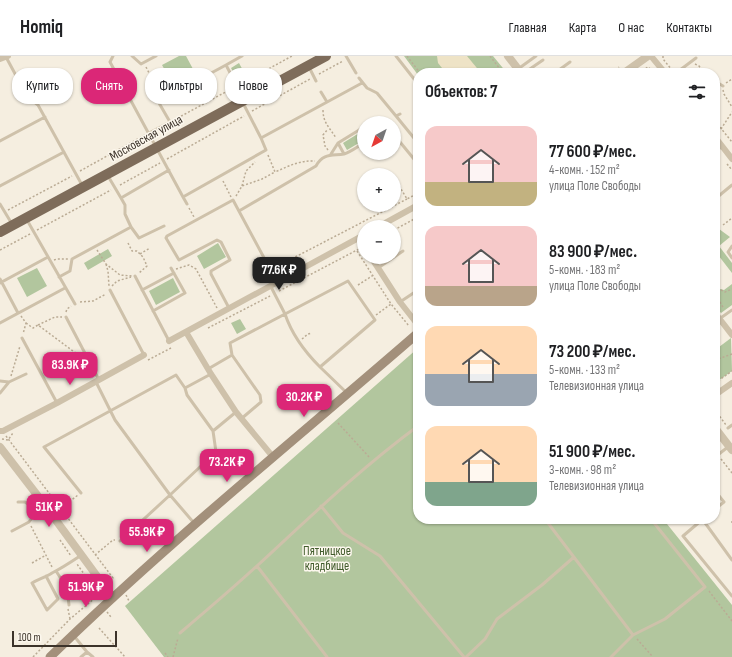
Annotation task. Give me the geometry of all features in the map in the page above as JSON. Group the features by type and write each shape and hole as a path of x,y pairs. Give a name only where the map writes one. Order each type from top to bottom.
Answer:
{"main road":[{"name":"Московская улица","path":"282,79 326,56"},
{"name":"Московская улица","path":"0,232 236,104"},
{"path":"50,657 195,524 413,337"}],"street":[{"path":"508,56 518,68"},
{"path":"634,68 648,56"},
{"path":"651,56 661,68"},
{"path":"720,143 732,159"},
{"path":"391,220 413,208"},
{"path":"169,341 357,239"},
{"path":"375,264 400,302 413,319"},
{"path":"720,323 732,335"},
{"path":"186,332 236,412 273,457"},
{"path":"1,431 57,403 144,355"},
{"path":"720,391 732,383"},
{"path":"720,435 730,448"},
{"path":"0,447 113,598"}],"lane":[{"path":"113,56 110,62 187,204"},
{"path":"132,56 141,64 156,56"},
{"path":"217,70 242,56"},
{"path":"396,56 413,78"},
{"path":"524,68 531,58 536,56"},
{"path":"4,57 12,71"},
{"path":"347,57 356,73"},
{"path":"683,68 696,58"},
{"path":"528,68 543,60"},
{"path":"562,68 570,62"},
{"path":"308,65 316,81"},
{"path":"359,78 367,88 377,93 398,115 413,136"},
{"path":"261,138 362,83"},
{"path":"321,92 327,102"},
{"path":"37,104 83,187"},
{"path":"149,133 170,122 160,104"},
{"path":"183,197 266,150 244,104"},
{"path":"0,141 45,117"},
{"path":"331,154 338,143 357,131"},
{"path":"338,143 344,154"},
{"path":"401,143 413,158"},
{"path":"239,211 316,166 318,161 331,154 344,154 357,147"},
{"path":"0,186 64,152"},
{"path":"121,198 168,170"},
{"path":"107,174 125,205 125,214 131,227 139,238 164,226"},
{"path":"720,195 732,186"},
{"path":"229,308 210,272 230,260 221,242 217,240 179,260 166,237 233,200 277,282"},
{"path":"0,204 12,225"},
{"path":"26,218 75,304"},
{"path":"59,277 70,271 72,259 131,227"},
{"path":"732,246 728,252 732,258"},
{"path":"378,268 403,251"},
{"path":"18,313 0,282 48,257"},
{"path":"142,290 173,271 185,293 153,311"},
{"path":"135,276 169,341"},
{"path":"241,419 261,402 260,395 232,355 230,343 348,281 375,320 320,367"},
{"path":"270,285 285,314 290,328 308,355 348,394"},
{"path":"0,323 65,288"},
{"path":"110,290 144,355"},
{"path":"400,302 413,293"},
{"path":"720,318 732,310"},
{"path":"66,317 91,364 115,420 170,495 195,524"},
{"path":"22,338 57,403"},
{"path":"185,388 232,355"},
{"path":"0,393 9,382 26,374"},
{"path":"80,493 44,447 176,375 185,388 186,395 213,431 216,452 120,541"},
{"path":"0,381 9,382"},
{"path":"213,431 236,412"},
{"path":"728,428 732,425"},
{"path":"180,633 257,566 321,506 391,445 413,430"},
{"path":"720,454 730,448"},
{"path":"720,497 724,502 720,505"},
{"path":"18,502 25,502 38,510"},
{"path":"12,531 29,522 44,504"},
{"path":"321,506 343,534 380,556 465,657 485,639 498,619 542,585 574,557"},
{"path":"549,524 633,635"},
{"path":"611,657 633,635 665,619 705,587 656,524"},
{"path":"697,524 683,536 732,596"},
{"path":"707,524 732,560"},
{"path":"46,576 58,599 47,610 32,583 46,576 56,571 81,555"},
{"path":"257,566 327,657"},
{"path":"56,571 67,588 69,605"},
{"path":"73,635 86,652 93,657"},
{"path":"81,657 86,652"}],"path":[{"path":"270,68 292,56"},
{"path":"408,56 416,68"},
{"path":"490,56 499,68"},
{"path":"664,56 663,59 671,68"},
{"path":"0,250 115,188 347,57"},
{"path":"143,63 146,68"},
{"path":"692,65 695,64 701,68"},
{"path":"732,79 723,86 724,94 732,107"},
{"path":"170,122 225,92"},
{"path":"323,104 323,116 328,129 338,143"},
{"path":"732,112 721,129 732,142"},
{"path":"328,129 322,135 325,146 331,154"},
{"path":"266,150 275,172"},
{"path":"220,176 233,200 242,186 246,171 254,164 261,153"},
{"path":"242,186 262,179 297,162 307,160 318,161"},
{"path":"401,189 407,199"},
{"path":"270,270 413,196"},
{"path":"723,225 732,218"},
{"path":"401,226 413,220"},
{"path":"18,313 26,323 33,328 55,317 66,317 67,309 75,304 86,300 93,301 106,295 113,284 117,281 135,276 147,266 143,256 137,251 132,251 128,243"},
{"path":"95,247 106,264 110,290"},
{"path":"140,254 150,248"},
{"path":"356,250 391,304 409,326"},
{"path":"51,262 57,259 72,259"},
{"path":"106,264 120,275 135,276"},
{"path":"173,271 182,266 189,265 196,269 220,313"},
{"path":"353,288 372,276"},
{"path":"720,291 725,292 732,289"},
{"path":"720,299 727,314"},
{"path":"373,317 391,304"},
{"path":"9,382 26,323"},
{"path":"38,325 91,364"},
{"path":"299,341 308,334 312,333"},
{"path":"720,358 732,354"},
{"path":"720,380 732,371"},
{"path":"720,417 728,428"},
{"path":"338,423 373,461"},
{"path":"1,431 113,578"},
{"path":"0,440 8,440"},
{"path":"720,460 732,473"},
{"path":"52,515 80,493"},
{"path":"33,657 70,619 95,598 97,592 56,534"},
{"path":"95,555 113,540 120,541"},
{"path":"32,563 46,556"},
{"path":"705,587 732,621"},
{"path":"99,628 125,657"},
{"path":"173,657 175,645 180,633"},
{"path":"633,635 653,657"},
{"path":"165,653 168,657"}],"green space":[{"path":"179,56 186,56 192,68 164,68 162,65"},
{"path":"404,56 493,56 503,68 413,68"},
{"path":"239,63 242,68 231,68"},
{"path":"357,134 357,144 347,150 343,143"},
{"path":"720,230 730,237 720,245"},
{"path":"218,243 226,257 204,269 197,256"},
{"path":"720,247 732,263 732,273 720,257"},
{"path":"108,249 112,256 88,270 84,263"},
{"path":"37,268 47,286 27,297 17,278"},
{"path":"173,278 180,292 156,305 149,291"},
{"path":"732,284 732,305 721,313 720,289 724,290"},
{"path":"240,319 246,329 237,334 231,323"},
{"path":"731,338 732,371 720,379 720,346"},
{"name":"Пятницкое кладбище","path":"413,352 413,524 667,524 732,605 732,657 164,657 125,606"}],"shaded area":[{"path":"437,56 467,56 477,68 442,68 438,63"}]}
